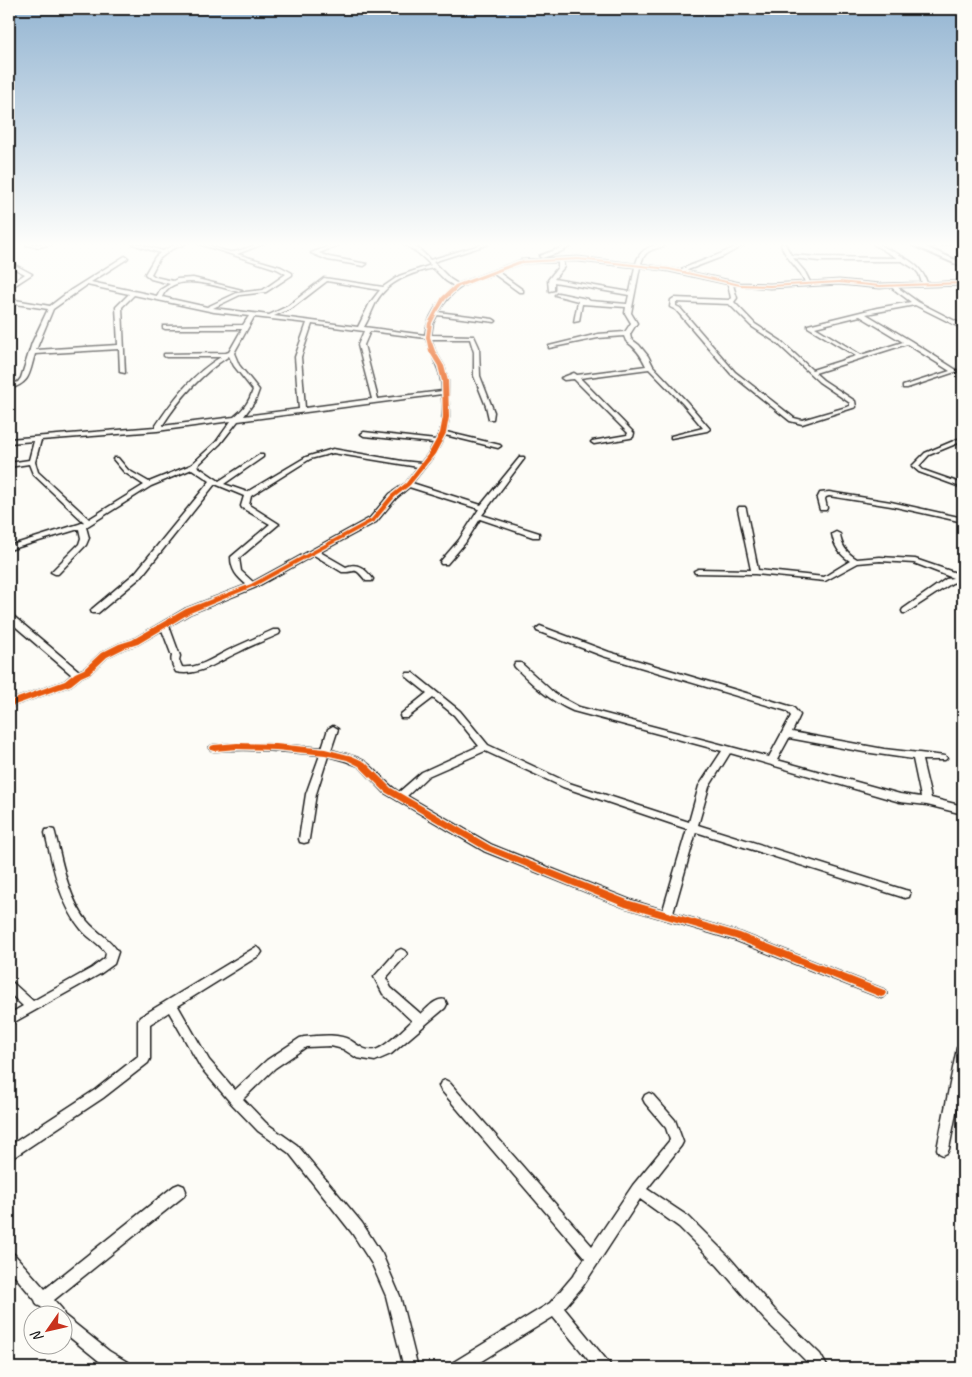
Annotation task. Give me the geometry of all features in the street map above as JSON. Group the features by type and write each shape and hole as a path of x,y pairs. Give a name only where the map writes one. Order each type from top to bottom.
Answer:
{"street":[{"path":"9,387 20,383 24,379 32,352 51,308"},
{"path":"119,308 123,372"},
{"path":"205,308 428,337 474,338 478,352 477,376 492,408 491,418"},
{"path":"268,316 287,308"},
{"path":"360,328 371,308"},
{"path":"9,704 68,683 87,671 104,655 122,646 136,642 188,611 254,585 373,520 392,496 408,484 439,442 443,433 446,417 444,376 432,351 428,337 430,323 438,308"},
{"path":"576,321 580,308"},
{"path":"629,308 628,313 634,323 627,334 628,340 637,346 645,356 650,367 707,429 673,436"},
{"path":"676,308 733,373 792,420 802,422 853,407 853,402 811,372 788,349 753,325 737,308"},
{"path":"861,357 810,326 890,308"},
{"path":"926,308 963,327"},
{"path":"435,313 493,322"},
{"path":"861,314 955,371 905,388"},
{"path":"157,429 169,410 192,382 208,366 228,354 240,338 252,315"},
{"path":"302,410 298,357 310,322"},
{"path":"165,327 245,327"},
{"path":"368,329 362,345 375,400"},
{"path":"550,347 598,336 627,334"},
{"path":"811,372 909,342"},
{"path":"32,352 120,347"},
{"path":"166,355 228,354"},
{"path":"9,548 85,524 149,485 193,466 218,443 244,412 252,401 256,390 228,354"},
{"path":"564,378 574,375 650,367"},
{"path":"574,375 631,434 628,437 594,442"},
{"path":"9,441 157,429 445,392"},
{"path":"443,433 498,446"},
{"path":"364,434 439,442"},
{"path":"38,438 32,462 35,473 85,524 85,538 82,546 54,572"},
{"path":"963,439 926,454 915,466 921,471 963,486"},
{"path":"254,585 238,575 235,557 275,524 245,506 248,495 308,458 333,450 402,464 422,465"},
{"path":"95,611 138,575 217,482 261,456"},
{"path":"444,562 462,541 483,508 522,458"},
{"path":"116,459 126,471 149,485"},
{"path":"9,465 32,462"},
{"path":"193,466 217,482 248,495"},
{"path":"408,484 483,508"},
{"path":"823,508 821,500 823,496 829,494 891,504 963,520"},
{"path":"742,509 756,572"},
{"path":"478,516 536,535"},
{"path":"836,534 836,541 845,556 856,561"},
{"path":"963,550 963,568"},
{"path":"315,552 345,570 353,566 361,570 368,579"},
{"path":"698,571 756,572 825,579 856,561 880,559 915,561 961,578"},
{"path":"906,611 949,581 961,578"},
{"path":"9,617 78,675"},
{"path":"164,624 179,670 186,671 200,669 228,653 276,632"},
{"path":"540,629 606,654 781,705 796,715 771,762"},
{"path":"518,665 545,692 562,704 576,709 900,798 927,801 963,810"},
{"path":"410,675 457,713 485,747 566,784 905,894"},
{"path":"404,716 433,693"},
{"path":"304,838 311,794 333,729"},
{"path":"787,734 870,750 916,757 942,758"},
{"path":"214,748 237,746 276,747 325,752 349,758 362,764 388,790 488,848 556,877 628,904 737,936 881,993"},
{"path":"401,796 425,774 485,747"},
{"path":"667,914 704,786 728,750"},
{"path":"916,757 927,801"},
{"path":"9,1020 96,971 110,961 112,952 106,942 84,925 70,899 50,833"},
{"path":"9,1153 98,1094 144,1059 144,1021 256,952"},
{"path":"401,954 380,977 387,992 420,1022"},
{"path":"9,986 32,1007"},
{"path":"170,1004 205,1064 262,1127 293,1149 357,1228 377,1259 393,1296 411,1368"},
{"path":"235,1099 271,1064 304,1042 331,1041 346,1044 361,1054 375,1056 387,1050 441,1004"},
{"path":"943,1149 963,1048"},
{"path":"445,1086 593,1257"},
{"path":"457,1368 555,1308 578,1281 638,1190 677,1142 676,1132 649,1099"},
{"path":"638,1190 684,1222 770,1315 815,1358 821,1368"},
{"path":"42,1300 179,1191"},
{"path":"9,1260 46,1304"},
{"path":"555,1308 604,1368"},
{"path":"72,1329 104,1356 124,1368"}],"cycle path":[{"path":"9,704 68,683 87,671 104,655 135,642 188,611 253,585 373,520 393,496 408,484 432,454 443,433 446,417 445,381 441,366 432,351 428,337 430,323 438,308"},
{"path":"214,748 237,746 276,747 325,752 349,758 362,764 388,790 488,848 628,904 737,936 881,993"}]}
